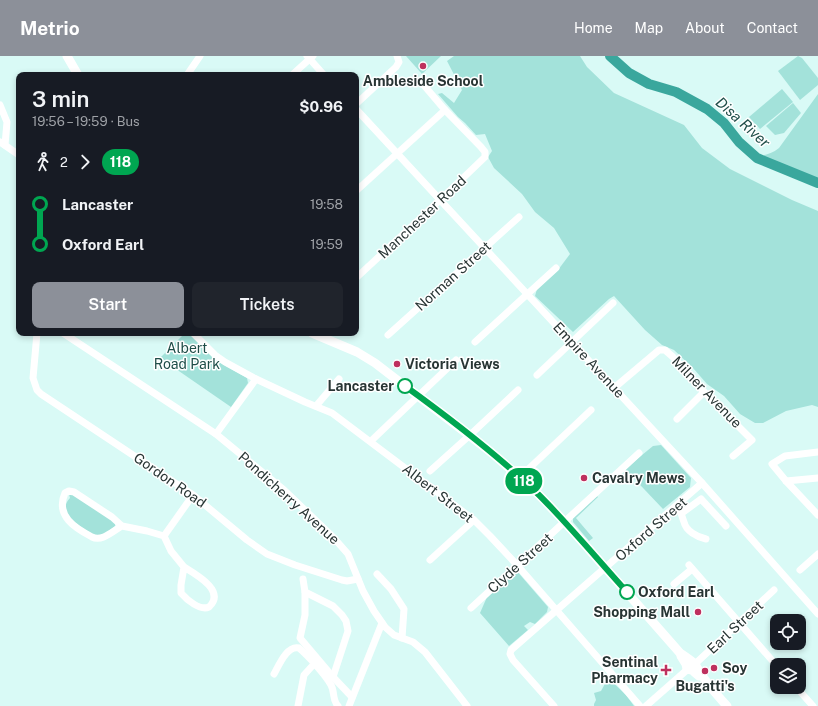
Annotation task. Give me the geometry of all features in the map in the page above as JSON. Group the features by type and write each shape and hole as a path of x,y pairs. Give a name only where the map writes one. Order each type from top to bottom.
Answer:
{"street":[{"path":"67,56 76,72"},
{"path":"189,72 200,56"},
{"path":"295,72 310,57 322,72"},
{"path":"359,101 393,70 398,59"},
{"path":"359,188 445,110 422,83"},
{"path":"0,105 7,122 3,144 16,153"},
{"name":"Manchester Road","path":"359,275 484,158 485,154 481,147 445,110"},
{"name":"Empire Avenue","path":"359,112 702,483 818,614"},
{"name":"Norman Street","path":"388,335 519,217"},
{"path":"475,342 556,268"},
{"path":"537,374 613,303"},
{"name":"Gordon Road","path":"37,336 33,378 37,390 193,494 247,540 267,554 294,565 342,580 348,581 358,579"},
{"name":"Pondicherry Avenue","path":"68,336 216,434 284,490 333,537 348,554 370,604 382,623 389,631 413,642 426,652 467,706"},
{"name":"Albert Street","path":"196,336 220,359 256,379 332,413 474,520 517,565 640,706"},
{"path":"319,336 358,352 375,363 470,435 520,477 565,522 727,706"},
{"name":"Milner Avenue","path":"614,388 659,350 664,349 752,440 733,456"},
{"path":"371,441 456,360"},
{"path":"216,434 256,379"},
{"path":"316,406 339,380"},
{"path":"430,471 518,390"},
{"path":"677,419 704,392"},
{"path":"520,477 591,410"},
{"path":"818,452 785,456 772,464 786,481 815,507 818,515"},
{"name":"Clyde Street","path":"471,608 639,453"},
{"path":"786,481 818,478"},
{"name":"Oxford Street","path":"554,706 513,660 510,654 513,648 702,483"},
{"path":"122,526 101,538 95,539 70,523 65,517 63,505 65,493 69,491 74,492 112,517 122,526 164,536 171,551 184,567 193,572 212,589 214,599 209,607 204,608 197,605 181,593 180,585 184,567"},
{"path":"164,536 193,494"},
{"path":"682,513 701,498 726,526"},
{"path":"676,507 682,513 686,526 695,536 706,539"},
{"path":"430,560 474,520"},
{"path":"800,570 818,554"},
{"path":"674,584 690,567 770,658"},
{"path":"376,574 391,589 404,609 402,638"},
{"path":"303,580 305,592 305,615 300,633 301,639 352,697"},
{"name":"Earl Street","path":"646,706 740,623 774,590"},
{"path":"305,592 333,606 342,614 346,621 348,630 333,677"},
{"path":"349,706 382,623"},
{"path":"274,674 288,651 295,647 301,649 332,686 335,705"},
{"path":"298,706 304,676 314,664"},
{"path":"802,694 813,706"}],"green space":[{"name":"Ambleside School","path":"406,56 441,56 422,74"},
{"path":"454,56 580,56 587,67 614,93 684,125 702,148 730,169 792,200 818,211 818,407 812,405 786,411 763,423 755,423 740,414 724,396 707,384 674,350 662,345 645,330 614,296 573,332 535,296 537,289 558,270 570,254 554,228 535,212 522,194 494,168 488,157 492,151 485,134 476,135 438,94 442,93 454,103 462,90 447,61"},
{"path":"798,56 802,58 818,78 818,85 800,100 778,71"},
{"path":"782,89 793,102 760,129 749,117"},
{"path":"818,94 818,183 757,158 771,153 779,148"},
{"path":"793,103 801,113 784,133 775,135 766,126"},
{"name":"Albert Road Park","path":"182,336 193,336 217,361 247,378 248,383 231,407 160,358"},
{"path":"661,445 691,478 690,487 663,509 625,469 653,446"},
{"path":"69,494 73,494 115,522 115,526 98,537 87,531 69,516 66,510 66,504 70,498"},
{"path":"597,496 598,497 576,518 593,538 589,541 573,522 573,518"},
{"path":"516,570 548,607 547,612 535,624 530,622 524,626 528,630 509,646 480,613 487,597"},
{"path":"604,674 626,695 634,706 594,706 596,700 594,693 601,691 606,682 602,675"}],"waterway":[{"name":"Disa River","path":"610,56 629,73 649,84 676,92 707,109 724,123 739,142 757,158 818,183"}],"bus line":[{"name":"118","path":"405,386 492,453 520,477 565,522 627,592"}],"place":[{"name":"Ambleside School","path":"423,66"},
{"name":"Victoria Views","path":"397,364"},
{"name":"Lancaster","path":"405,386"},
{"name":"Cavalry Mews","path":"584,478"},
{"name":"Oxford Earl","path":"627,592"},
{"name":"Shopping Mall","path":"698,612"},
{"name":"Soy","path":"714,668"},
{"name":"Sentinal Pharmacy","path":"666,670"},
{"name":"Bugatti's","path":"705,671"}]}
